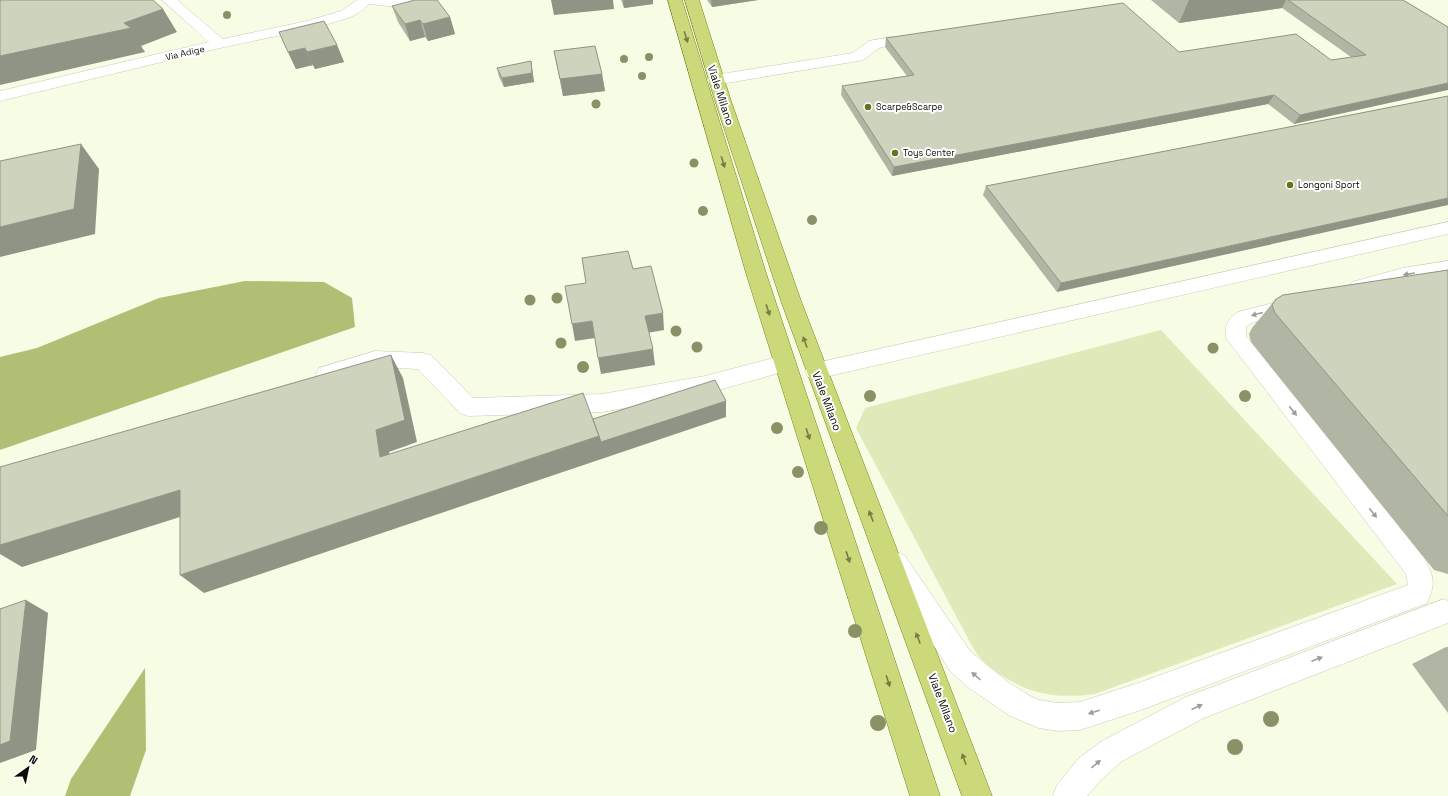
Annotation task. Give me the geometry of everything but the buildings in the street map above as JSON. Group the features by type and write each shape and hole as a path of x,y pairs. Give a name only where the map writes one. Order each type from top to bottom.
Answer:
{"main road":[{"path":"675,0 756,273 926,796"},
{"name":"Viale Milano","path":"692,0 715,80 816,372 977,796"}],"street":[{"path":"169,0 220,44"},
{"name":"Via Adige","path":"0,96 220,44 310,25 335,18 355,9 365,0"},
{"path":"371,0 398,3 413,0"},
{"path":"715,80 858,57 874,44 891,41"},
{"path":"816,372 1448,228"},
{"path":"881,542 960,661 999,693 1020,706 1039,714 1058,716 1080,716 1141,696 1418,594 1422,587 1421,577 1414,566 1244,350 1236,338 1236,325 1245,317 1404,275 1448,268"},
{"path":"308,381 375,358 424,361 468,407 602,404 705,385 785,363"},
{"path":"1068,796 1090,769 1112,751 1196,707 1444,612"}],"green space":[{"path":"245,281 324,282 352,298 355,327 0,450 0,357 37,348 159,298"},
{"path":"1161,330 1397,584 1095,694 1065,696 1037,692 999,674 984,662 976,652 856,428 865,408"},
{"path":"145,668 146,750 130,796 65,796 71,779"}],"place":[{"name":"Scarpe&Scarpe","path":"868,107"},
{"name":"Toys Center","path":"895,153"},
{"name":"Longoni Sport","path":"1290,185"}]}
